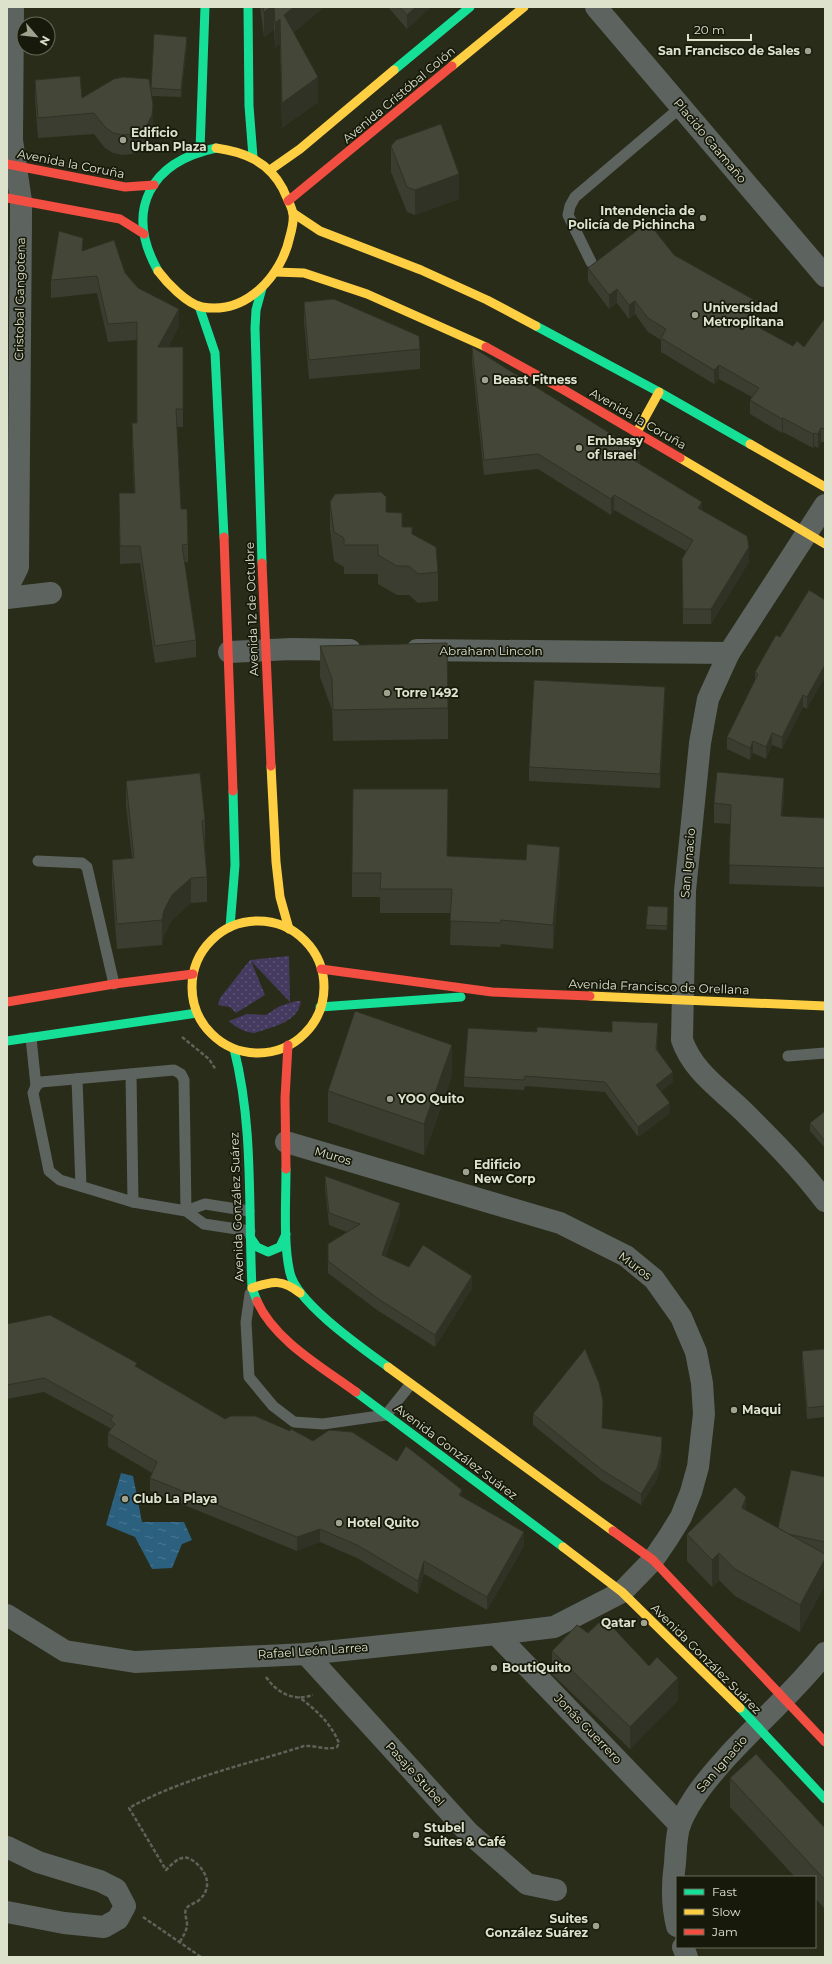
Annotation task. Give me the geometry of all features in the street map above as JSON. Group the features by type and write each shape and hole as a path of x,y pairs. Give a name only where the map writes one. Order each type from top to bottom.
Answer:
{"main road":[{"path":"200,150 205,7"},
{"path":"248,7 249,106 253,157"},
{"name":"Avenida Cristóbal Colón","path":"270,170 318,134 470,7"},
{"name":"Avenida Cristóbal Colón","path":"288,201 524,7"},
{"path":"216,148 233,149 253,157 270,170 281,185 293,213 291,233 286,252 276,272 262,288 237,304 221,308 199,306 173,288 158,270 149,255 144,234 144,216 147,198 154,184 169,166 200,150 216,148"},
{"name":"Avenida la Coruña","path":"11,164 125,187 154,184"},
{"path":"14,200 120,219 144,234"},
{"path":"293,213 320,230 421,270 487,300 659,392 825,487"},
{"name":"Avenida la Coruña","path":"276,272 304,273 367,294 460,334 515,362 637,432 825,544"},
{"name":"Avenida 12 de Octubre","path":"262,288 256,310 255,328 265,650 276,862 280,896 289,929"},
{"name":"Avenida 12 de Octubre","path":"199,306 215,353 226,572 235,865 230,927"},
{"path":"637,432 659,392"},
{"path":"266,921 289,929 300,936 309,946 321,969 323,995 320,1007 312,1023 288,1045 264,1052 252,1053 234,1049 222,1043 212,1034 197,1013 193,1000 193,974 201,954 213,938 230,927 242,923 266,921"},
{"name":"Avenida Francisco de Orellana","path":"321,969 492,992 825,1006"},
{"path":"7,1002 114,984 193,974"},
{"name":"Avenida Francisco de Orellana","path":"320,1007 369,1002 458,998 492,992"},
{"path":"7,1041 197,1013"},
{"path":"288,1045 285,1098 286,1234 290,1274 300,1293"},
{"name":"Avenida González Suárez","path":"234,1049 241,1072 248,1145 252,1288 256,1302 264,1317 286,1340 622,1592 757,1725 825,1799"},
{"path":"250,1234 257,1247 268,1252 280,1247 286,1234"},
{"path":"252,1288 265,1283 279,1281 300,1293 341,1331 410,1385 653,1560 825,1742"}],"street":[{"name":"Cristobal Gangotena","path":"7,589 18,567 14,200 11,164 14,7"},
{"name":"Placido Caamaño","path":"596,7 825,276"},
{"name":"San Ignacio","path":"825,505 806,532 729,653 708,699 700,743 685,891 682,1040 690,1057 706,1077 783,1150 825,1201"},
{"path":"7,598 51,593"},
{"path":"229,652 265,650 372,650"},
{"name":"Abraham Lincoln","path":"396,650 729,653"},
{"name":"Muros","path":"286,1142 560,1223 626,1256 654,1279 681,1317 696,1352 702,1383 704,1414 698,1466 691,1492 681,1517 653,1560 622,1592"},
{"name":"Rafael León Larrea","path":"7,1615 65,1651 135,1662 306,1654 496,1634 554,1626 622,1592"},
{"name":"Jonás Guerrero","path":"496,1634 680,1825"},
{"name":"San Ignacio","path":"676,1919 673,1885 680,1825 699,1789 757,1725 814,1668 825,1653"},
{"name":"Pasaje Stubel","path":"306,1654 468,1832 527,1884 556,1890"},
{"path":"7,1847 38,1862 100,1881 116,1890 125,1906 118,1919 104,1927 64,1923 7,1912"}],"lane":[{"path":"591,262 568,215 570,206 575,197 681,107"},
{"path":"38,861 82,863 87,867 114,984"},
{"path":"31,1038 36,1086"},
{"path":"788,1056 825,1053"},
{"path":"186,1211 184,1080 181,1074 174,1070 41,1082 36,1086 33,1093 49,1171 60,1180 133,1202 186,1211 204,1224 250,1234"},
{"path":"131,1074 133,1202"},
{"path":"77,1079 81,1186"},
{"path":"186,1211 206,1204 249,1211"},
{"path":"252,1288 246,1322 249,1377 273,1406 294,1422 323,1424 386,1415 410,1385"}],"path":[{"path":"177,1036 183,1038 209,1059 217,1072"},
{"path":"180,1942 186,1931 185,1911 189,1905 197,1902 206,1894 208,1883 207,1875 199,1864 190,1858 177,1859 166,1870 129,1808 164,1792 232,1767 304,1746 316,1745 330,1750 337,1747 339,1743 335,1734 320,1713 299,1697 280,1692 265,1677"},
{"path":"299,1697 317,1693 331,1681"},
{"path":"125,1906 202,1957"}],"shaded area":[{"path":"289,956 290,1002 251,961 265,995 236,1013 230,1007 218,1005 220,998 250,960"},
{"path":"301,1001 297,1012 288,1020 255,1033 241,1029 229,1021 247,1014 266,1015 280,1006"}],"water":[{"name":"Club La Playa","path":"121,1473 133,1476 142,1522 184,1522 192,1540 182,1544 172,1568 152,1569 135,1537 106,1525"}],"building":[{"path":"263,7 271,7 264,12"},
{"path":"274,7 294,7 284,15 318,77 282,103 280,19 275,23"},
{"path":"400,7 416,7 407,15"},
{"path":"154,34 187,37 181,90 151,88"},
{"path":"80,76 82,98 114,79 123,77 149,79 153,105 152,115 148,123 141,130 132,134 122,135 113,133 105,127 94,113 38,118 35,80"},
{"path":"441,124 459,174 415,190 407,187 391,146 396,140"},
{"path":"648,222 674,255 756,301 745,320 793,346 797,341 804,347 825,318 825,429 821,428 818,434 813,434 783,418 782,419 750,400 759,388 719,365 714,370 661,338 666,329 648,318 635,301 629,305 617,289 609,295 588,268"},
{"path":"59,231 83,238 82,251 114,240 125,273 138,288 179,309 158,347 183,347 183,409 176,409 181,509 187,509 188,544 182,545 196,640 155,646 140,546 120,546 119,493 135,493 132,423 137,423 137,322 108,324 97,276 51,280"},
{"path":"334,299 419,336 420,349 309,360 304,302"},
{"path":"472,347 640,452 635,461 702,502 698,508 747,536 749,547 711,609 683,609 682,559 693,540 614,495 611,499 538,454 484,460"},
{"path":"381,492 386,497 386,512 402,513 402,527 412,527 412,534 436,547 438,572 418,574 409,566 397,566 378,555 378,545 344,545 344,538 334,532 330,502 335,494"},
{"path":"809,590 825,600 825,665 807,697 803,695 782,737 772,733 766,747 753,741 750,748 727,737 758,674 755,672 776,635 780,637"},
{"path":"447,643 448,708 333,710 332,679 320,646"},
{"path":"534,680 665,687 660,774 529,767"},
{"path":"717,772 784,778 781,816 824,818 825,799 825,868 729,865 731,805 714,803"},
{"path":"200,773 205,820 202,821 207,877 191,878 172,895 164,910 162,920 117,924 112,860 134,858 126,781"},
{"path":"353,789 448,789 447,856 526,860 527,844 560,847 553,925 501,920 500,923 450,921 452,889 380,889 381,873 352,873"},
{"path":"648,906 668,907 667,926 646,925"},
{"path":"355,1011 452,1045 424,1124 328,1091"},
{"path":"612,1021 658,1023 656,1049 673,1072 656,1085 670,1103 638,1127 605,1082 525,1076 524,1080 464,1077 468,1028 537,1032 537,1027 612,1032"},
{"path":"825,1111 825,1141 810,1123"},
{"path":"325,1176 400,1203 382,1255 409,1267 423,1245 472,1276 435,1335 377,1298 328,1261 328,1244 360,1224 329,1213"},
{"path":"50,1315 137,1363 135,1366 225,1419 231,1416 255,1416 290,1431 291,1429 313,1441 329,1430 352,1432 397,1461 406,1446 462,1490 459,1495 524,1532 487,1597 424,1561 418,1581 357,1545 320,1529 297,1537 150,1478 157,1462 108,1433 115,1424 110,1420 113,1416 44,1378 7,1385 7,1324"},
{"path":"585,1349 599,1383 603,1401 602,1428 662,1437 661,1453 657,1468 641,1494 602,1470 533,1414"},
{"path":"825,1349 825,1406 807,1408 802,1351"},
{"path":"791,1470 825,1477 825,1542 788,1534 778,1528"},
{"path":"735,1487 746,1497 742,1508 825,1554 825,1559 800,1605 735,1569 719,1553 712,1560 687,1534"},
{"path":"604,1618 649,1666 657,1657 678,1678 630,1727 552,1651 577,1625 588,1633"},
{"path":"756,1754 825,1828 825,1880 730,1778"}],"traffic: fast":[{"path":"200,150 205,7"},
{"path":"248,7 249,106 253,157"},
{"path":"394,70 470,7"},
{"path":"158,271 148,249 143,228 144,209 150,192 160,177 174,165 193,155 216,148"},
{"path":"262,288 256,310 255,328 262,563"},
{"path":"199,306 215,353 224,537"},
{"path":"536,326 659,392 750,444"},
{"path":"230,927 235,865 233,791"},
{"path":"320,1007 461,997"},
{"path":"7,1041 197,1013"},
{"path":"234,1049 245,1108 249,1168 252,1288 257,1301"},
{"path":"286,1169 286,1249 290,1273 295,1285 317,1311 347,1337 388,1367"},
{"path":"250,1237 257,1247 268,1252 280,1247 286,1234"},
{"path":"356,1392 563,1547"},
{"path":"740,1708 825,1799"}],"traffic: slow":[{"path":"452,66 524,7"},
{"path":"270,170 300,149 394,70"},
{"path":"158,271 172,287 190,302 202,307 218,308 234,305 248,298 260,289 271,278 286,251 293,214 283,189 277,180 271,172 255,160 237,152 216,148"},
{"path":"293,213 320,231 421,270 487,300 536,326"},
{"path":"275,272 304,273 367,294 486,347"},
{"path":"637,432 659,392"},
{"path":"750,444 825,487"},
{"path":"680,458 825,544"},
{"path":"271,766 276,862 280,897 289,929"},
{"path":"258,921 283,926 300,936 309,945 319,962 324,987 319,1012 309,1029 300,1038 283,1048 258,1053 233,1048 216,1038 207,1029 197,1012 192,987 197,962 207,945 216,936 233,926 258,921"},
{"path":"590,996 825,1006"},
{"path":"252,1288 266,1284 282,1283 294,1288 300,1293"},
{"path":"388,1367 613,1531"},
{"path":"563,1547 622,1592 740,1708"}],"traffic: jam":[{"path":"288,201 452,66"},
{"path":"7,164 125,187 154,185"},
{"path":"7,198 120,219 144,234"},
{"path":"486,347 564,390 680,458"},
{"path":"224,537 233,791"},
{"path":"262,563 271,766"},
{"path":"321,969 492,992 590,996"},
{"path":"7,1002 114,984 193,974"},
{"path":"286,1169 285,1098 288,1045"},
{"path":"257,1301 275,1328 300,1352 356,1392"},
{"path":"613,1531 653,1560 825,1742"}],"place":[{"name":"San Francisco de Sales","path":"808,51"},
{"name":"Edificio Urban Plaza","path":"123,140"},
{"name":"Intendencia de Policía de Pichincha","path":"703,218"},
{"name":"Universidad Metroplitana","path":"695,315"},
{"name":"Beast Fitness","path":"485,380"},
{"name":"Embassy of Israel","path":"579,448"},
{"name":"Torre 1492","path":"387,693"},
{"name":"YOO Quito","path":"390,1099"},
{"name":"Edificio New Corp","path":"466,1172"},
{"name":"Maqui","path":"734,1410"},
{"name":"Club La Playa","path":"125,1499"},
{"name":"Hotel Quito","path":"339,1523"},
{"name":"Qatar","path":"644,1623"},
{"name":"BoutiQuito","path":"494,1668"},
{"name":"Stubel Suites & Café","path":"416,1835"},
{"name":"Suites González Suárez","path":"596,1926"}]}
